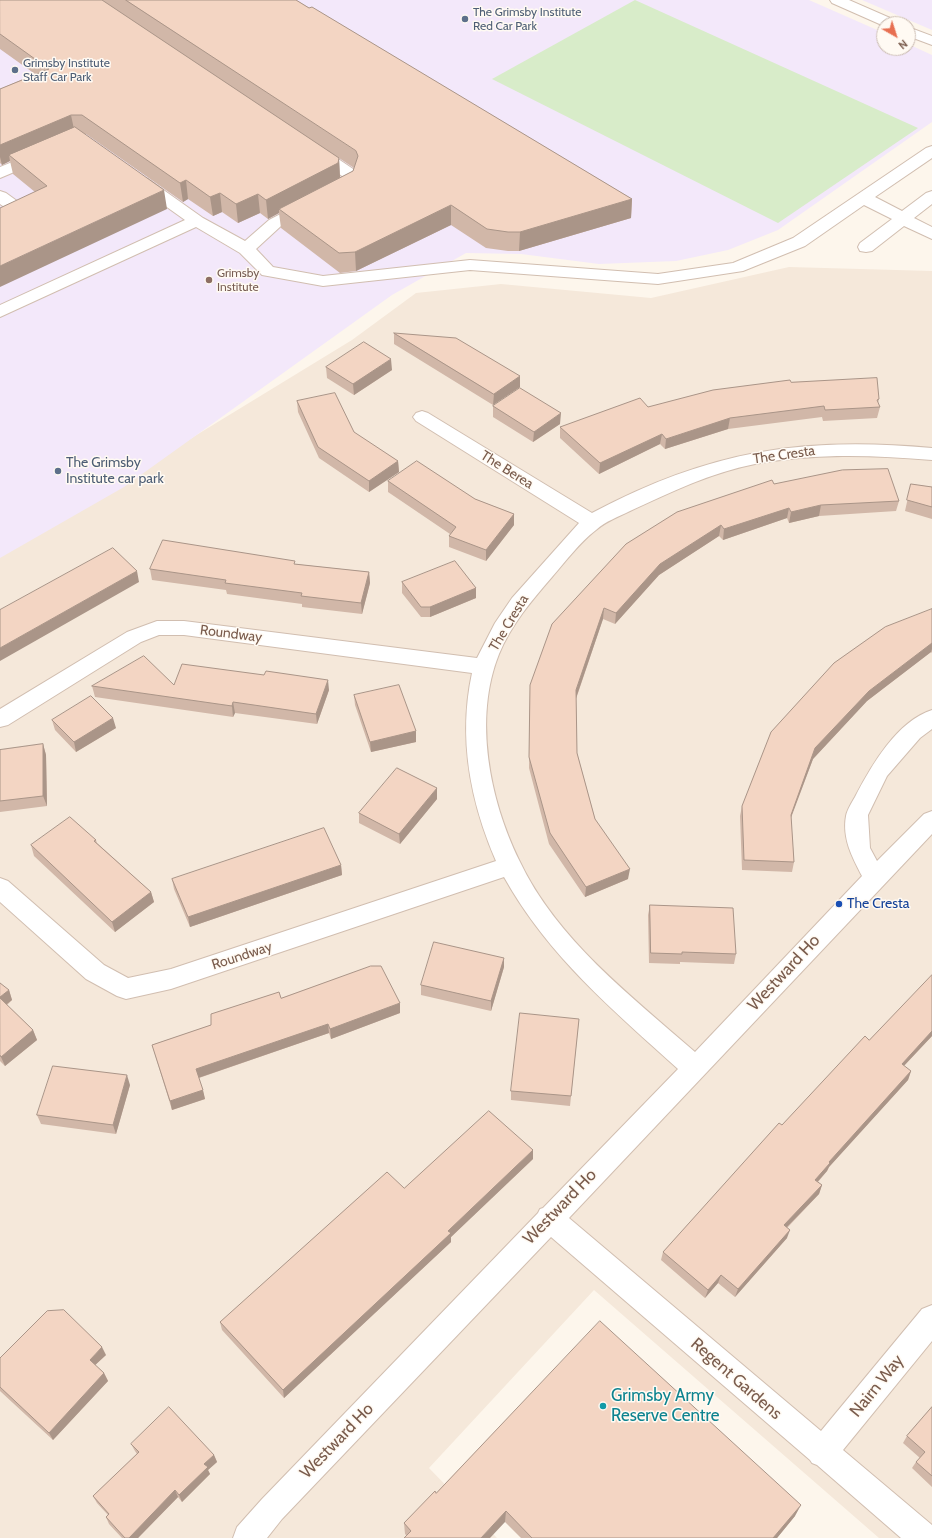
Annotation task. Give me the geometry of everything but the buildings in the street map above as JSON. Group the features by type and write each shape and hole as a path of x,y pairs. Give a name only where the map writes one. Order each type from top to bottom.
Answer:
{"street":[{"path":"837,0 876,17"},
{"path":"916,34 932,41"},
{"path":"246,249 275,223 347,186 350,174 304,144"},
{"path":"0,173 51,151"},
{"path":"132,175 197,221 246,249 268,271 323,281 470,265 561,270 658,279 737,267 799,242 932,151"},
{"path":"0,196 22,212"},
{"path":"866,247 932,196"},
{"path":"864,198 932,234"},
{"path":"0,312 197,221"},
{"name":"The Berea","path":"422,417 592,522"},
{"name":"The Cresta","path":"695,1068 589,973 538,914 510,866 488,811 478,768 476,715 484,667 499,635 530,589 592,522 660,488 729,464 801,451 877,448 932,454"},
{"name":"Roundway","path":"0,719 134,637 156,628 184,628 484,667"},
{"path":"874,877 859,848 857,815 879,771 912,732 932,718"},
{"name":"Westward Ho","path":"248,1538 272,1509 549,1218 695,1068 874,877 932,820"},
{"name":"Roundway","path":"0,888 95,972 126,989 171,979 510,866"},
{"name":"Regent Gardens","path":"549,1218 822,1453 924,1538"},
{"name":"Nairn Way","path":"822,1453 932,1319"}],"shaded area":[{"name":"Grimsby Institute","path":"0,0 809,0 876,29 876,56 916,56 916,48 932,55 932,122 778,230 728,250 676,261 599,264 521,254 466,253 392,295 124,487 0,558"},
{"path":"862,0 932,0 932,30 916,23 916,16 899,16"},
{"path":"789,267 932,271 932,1538 879,1538 594,1290 429,1468 497,1538 0,1538 0,555 352,340 416,293 501,284 651,298"}],"green space":[{"path":"635,0 918,128 778,223 492,79"}],"place":[{"name":"The Grimsby Institute Red Car Park","path":"465,19"},
{"name":"Grimsby Institute Staff Car Park","path":"15,70"},
{"name":"Grimsby Institute","path":"209,280"},
{"name":"The Grimsby Institute car park","path":"58,471"},
{"name":"The Cresta","path":"839,904"},
{"name":"Grimsby Army Reserve Centre","path":"603,1406"}]}
